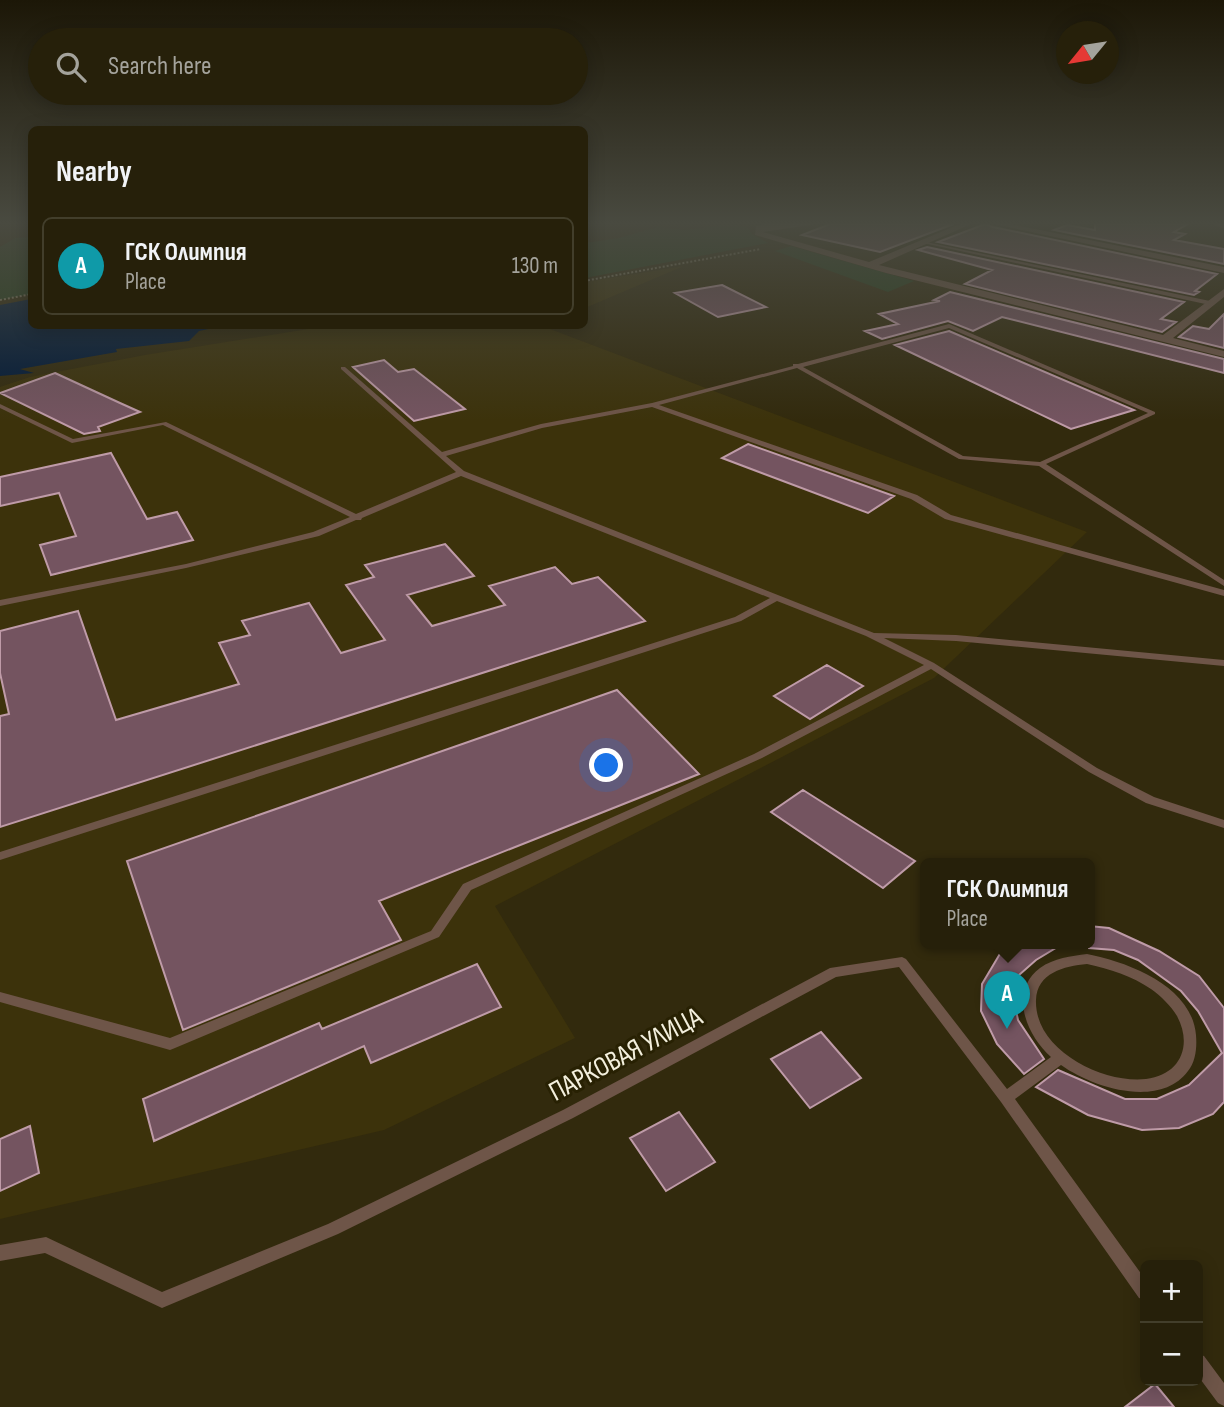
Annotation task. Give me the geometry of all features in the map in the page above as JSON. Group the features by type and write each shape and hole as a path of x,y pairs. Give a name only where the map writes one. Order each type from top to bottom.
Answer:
{"street":[{"path":"968,290 1224,354"},
{"path":"1165,339 1224,292"}],"lane":[{"path":"1147,290 1210,303"},
{"path":"440,455 541,426 652,405 795,365 949,326 1153,413 1041,464 961,458 795,365"},
{"path":"343,368 461,474 869,634 931,665 1093,770 1150,800 1224,824"},
{"path":"652,405 915,497 948,517 1224,593"},
{"path":"0,406 72,441 164,423 358,518"},
{"path":"1041,464 1224,584"},
{"path":"0,603 186,566 316,534 461,474"},
{"path":"0,856 738,619 774,599"},
{"path":"869,634 956,638 1224,663"},
{"path":"0,997 170,1044 435,934 467,887 758,756 931,665"},
{"path":"1087,959 1111,962 1135,972 1158,987 1175,1005 1187,1027 1190,1048 1182,1067 1166,1080 1142,1086 1114,1084 1085,1074 1060,1058 1042,1039 1031,1018 1028,998 1034,981 1064,961 1087,959"},
{"name":"ПАРКОВАЯ УЛИЦА","path":"0,1253 46,1245 162,1300 333,1229 568,1114 834,972 902,962 1006,1098 1140,1286"},
{"path":"1006,1098 1060,1058"},
{"path":"1203,1369 1224,1397"}],"path":[{"path":"0,300 28,295"}],"shaded area":[{"path":"588,290 628,290 588,307"},
{"path":"308,329 550,329 1087,532 934,678 495,906 575,1038 384,1130 0,1219 0,387 30,377 145,355"}],"green space":[{"path":"0,290 28,290 28,295 0,300"}],"water":[{"path":"28,300 28,329 209,329 199,331 189,341 116,349 117,352 20,369 34,373 0,376 0,305"}],"building":[{"path":"695,290 731,290 766,307 718,317 675,293"},
{"path":"988,290 1126,290 1184,302 1161,319 1176,322 1162,332"},
{"path":"1168,290 1197,290 1195,291 1199,292 1194,295"},
{"path":"950,292 1224,359 1224,373 1002,317 973,331 948,321 882,339 865,331 898,324 879,314 940,301 934,300"},
{"path":"1224,314 1224,348 1179,337 1193,326 1209,329"},
{"path":"949,331 1134,410 1071,429 895,345"},
{"path":"384,360 398,372 414,369 465,409 414,421 353,367"},
{"path":"55,373 140,412 98,427 100,431 84,434 0,393"},
{"path":"748,444 894,496 868,513 722,458"},
{"path":"111,453 147,519 177,512 193,540 51,575 40,545 76,536 59,493 0,506 0,477"},
{"path":"445,544 474,576 407,595 432,626 505,605 489,586 555,567 572,584 598,577 645,621 0,827 0,716 9,714 0,673 0,631 78,611 116,720 239,684 219,643 250,635 242,621 309,603 341,653 385,640 346,585 374,577 365,565"},
{"path":"827,665 863,686 810,719 774,696"},
{"path":"617,690 699,774 379,901 401,940 183,1030 127,861"},
{"path":"803,790 915,861 883,888 771,812"},
{"path":"1095,927 1109,928 1159,951 1199,976 1224,1008 1224,1102 1213,1114 1179,1128 1142,1130 1088,1115 1036,1087 1058,1070 1125,1099 1157,1099 1189,1085 1222,1053 1198,1011 1181,991 1138,960 1114,950 1095,948"},
{"path":"1004,949 1054,949 1019,975 1013,996 1018,1020 1044,1059 1024,1074 997,1044 981,1011 982,984"},
{"path":"477,964 501,1007 371,1063 364,1046 154,1141 143,1099 319,1023 322,1029"},
{"path":"821,1032 861,1078 810,1108 771,1059"},
{"path":"679,1112 715,1162 666,1191 630,1138"},
{"path":"30,1126 39,1173 0,1191 0,1139"},
{"path":"1152,1386 1157,1386 1174,1407 1125,1407"}],"place":[{"name":"ГСК Олимпия","path":"1007,1029"}]}
